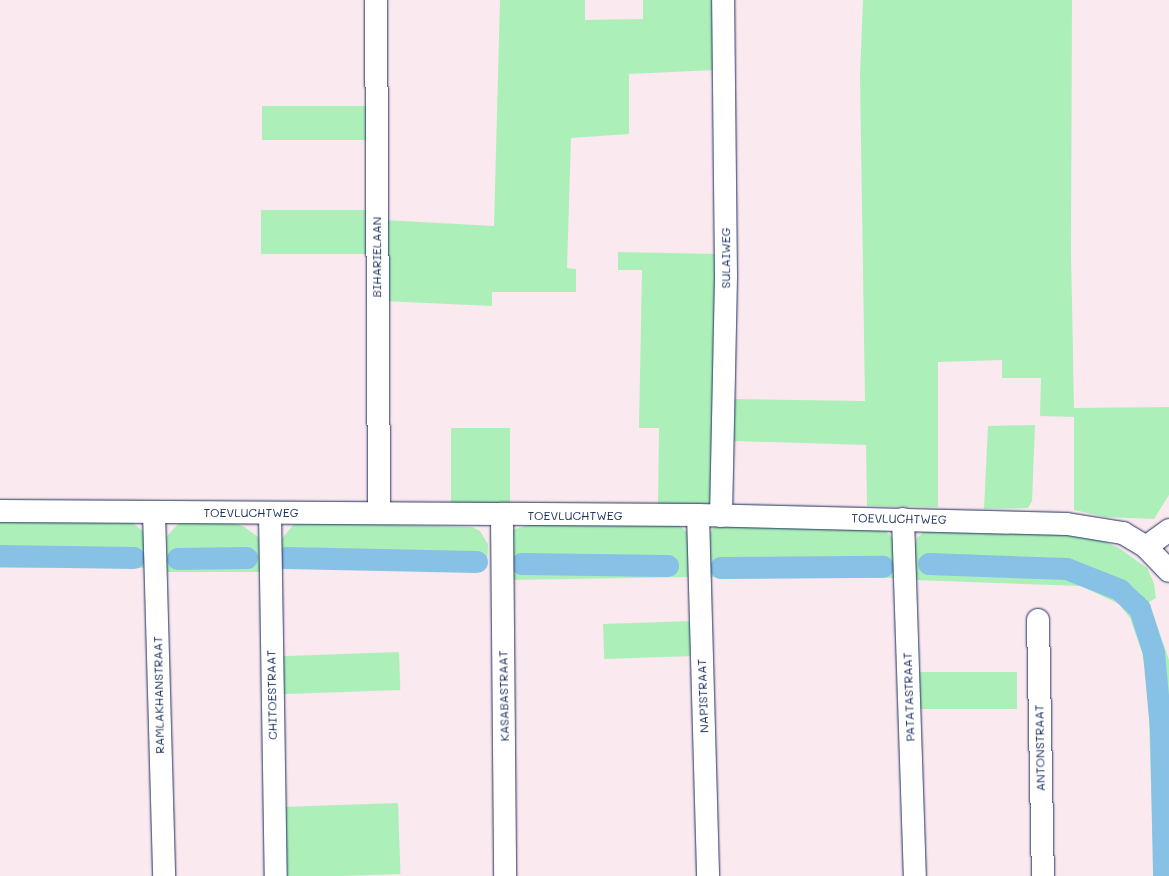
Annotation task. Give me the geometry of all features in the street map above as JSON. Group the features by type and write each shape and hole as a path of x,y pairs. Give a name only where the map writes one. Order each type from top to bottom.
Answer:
{"street":[{"name":"BIHARIELAAN","path":"376,0 379,513"},
{"name":"SULAIWEG","path":"721,516 726,276 723,0"},
{"name":"TOEVLUCHTWEG","path":"0,511 379,513 502,516 698,515 903,518 1067,524 1122,533 1146,548 1169,571"},
{"name":"RAMLAKHANSTRAAT","path":"154,513 164,876"},
{"name":"CHITOESTRAAT","path":"270,513 276,876"},
{"name":"NAPISTRAAT","path":"698,515 708,876"},
{"name":"KASABASTRAAT","path":"502,516 506,876"},
{"name":"PATATASTRAAT","path":"903,518 915,876"},
{"path":"1146,548 1169,530"},
{"name":"ANTONSTRAAT","path":"1038,620 1043,876"}],"green space":[{"path":"500,0 585,0 585,20 643,19 643,0 716,0 715,70 629,74 629,134 571,138 567,268 576,269 576,292 492,292 492,306 384,301 384,220 494,226"},
{"path":"863,0 1072,0 1071,251 1074,408 1169,407 1169,495 1154,519 1105,517 1074,510 1074,417 1040,416 1041,378 1002,378 1002,360 938,362 938,507 867,506 866,445 734,441 734,399 865,401 860,76"},
{"path":"262,106 367,106 367,140 262,140"},
{"path":"261,210 369,210 369,254 261,254"},
{"path":"618,252 720,254 715,495 707,505 658,505 659,428 639,428 642,270 618,270"},
{"path":"1035,425 1032,501 1028,508 984,509 988,426"},
{"path":"451,428 510,428 510,504 451,504"},
{"path":"0,519 133,523 145,533 149,568 0,568"},
{"path":"179,523 234,523 243,526 261,539 264,572 166,572 167,536"},
{"path":"299,523 472,527 480,531 488,544 487,568 278,569 281,540 293,525"},
{"path":"532,524 679,525 690,535 693,577 509,580 512,530"},
{"path":"714,526 884,529 894,540 896,578 708,577 707,539"},
{"path":"925,531 1055,532 1100,540 1119,548 1147,568 1154,583 1156,598 1149,602 1169,660 1169,876 1154,876 1148,691 1142,652 1130,618 1119,604 1081,586 914,580 913,553 917,538"},
{"path":"692,621 693,656 604,659 603,624"},
{"path":"399,652 400,690 280,694 279,656"},
{"path":"916,672 1017,672 1017,709 916,709"},
{"path":"398,803 400,874 282,876 280,807"}],"waterway":[{"path":"0,556 134,558"},
{"path":"178,559 247,558"},
{"path":"286,558 477,562"},
{"path":"522,564 668,566"},
{"path":"929,564 1067,569 1120,590 1140,609 1154,653 1161,729 1164,876"},
{"path":"721,568 883,567"},
{"path":"1140,609 1142,599"}]}
